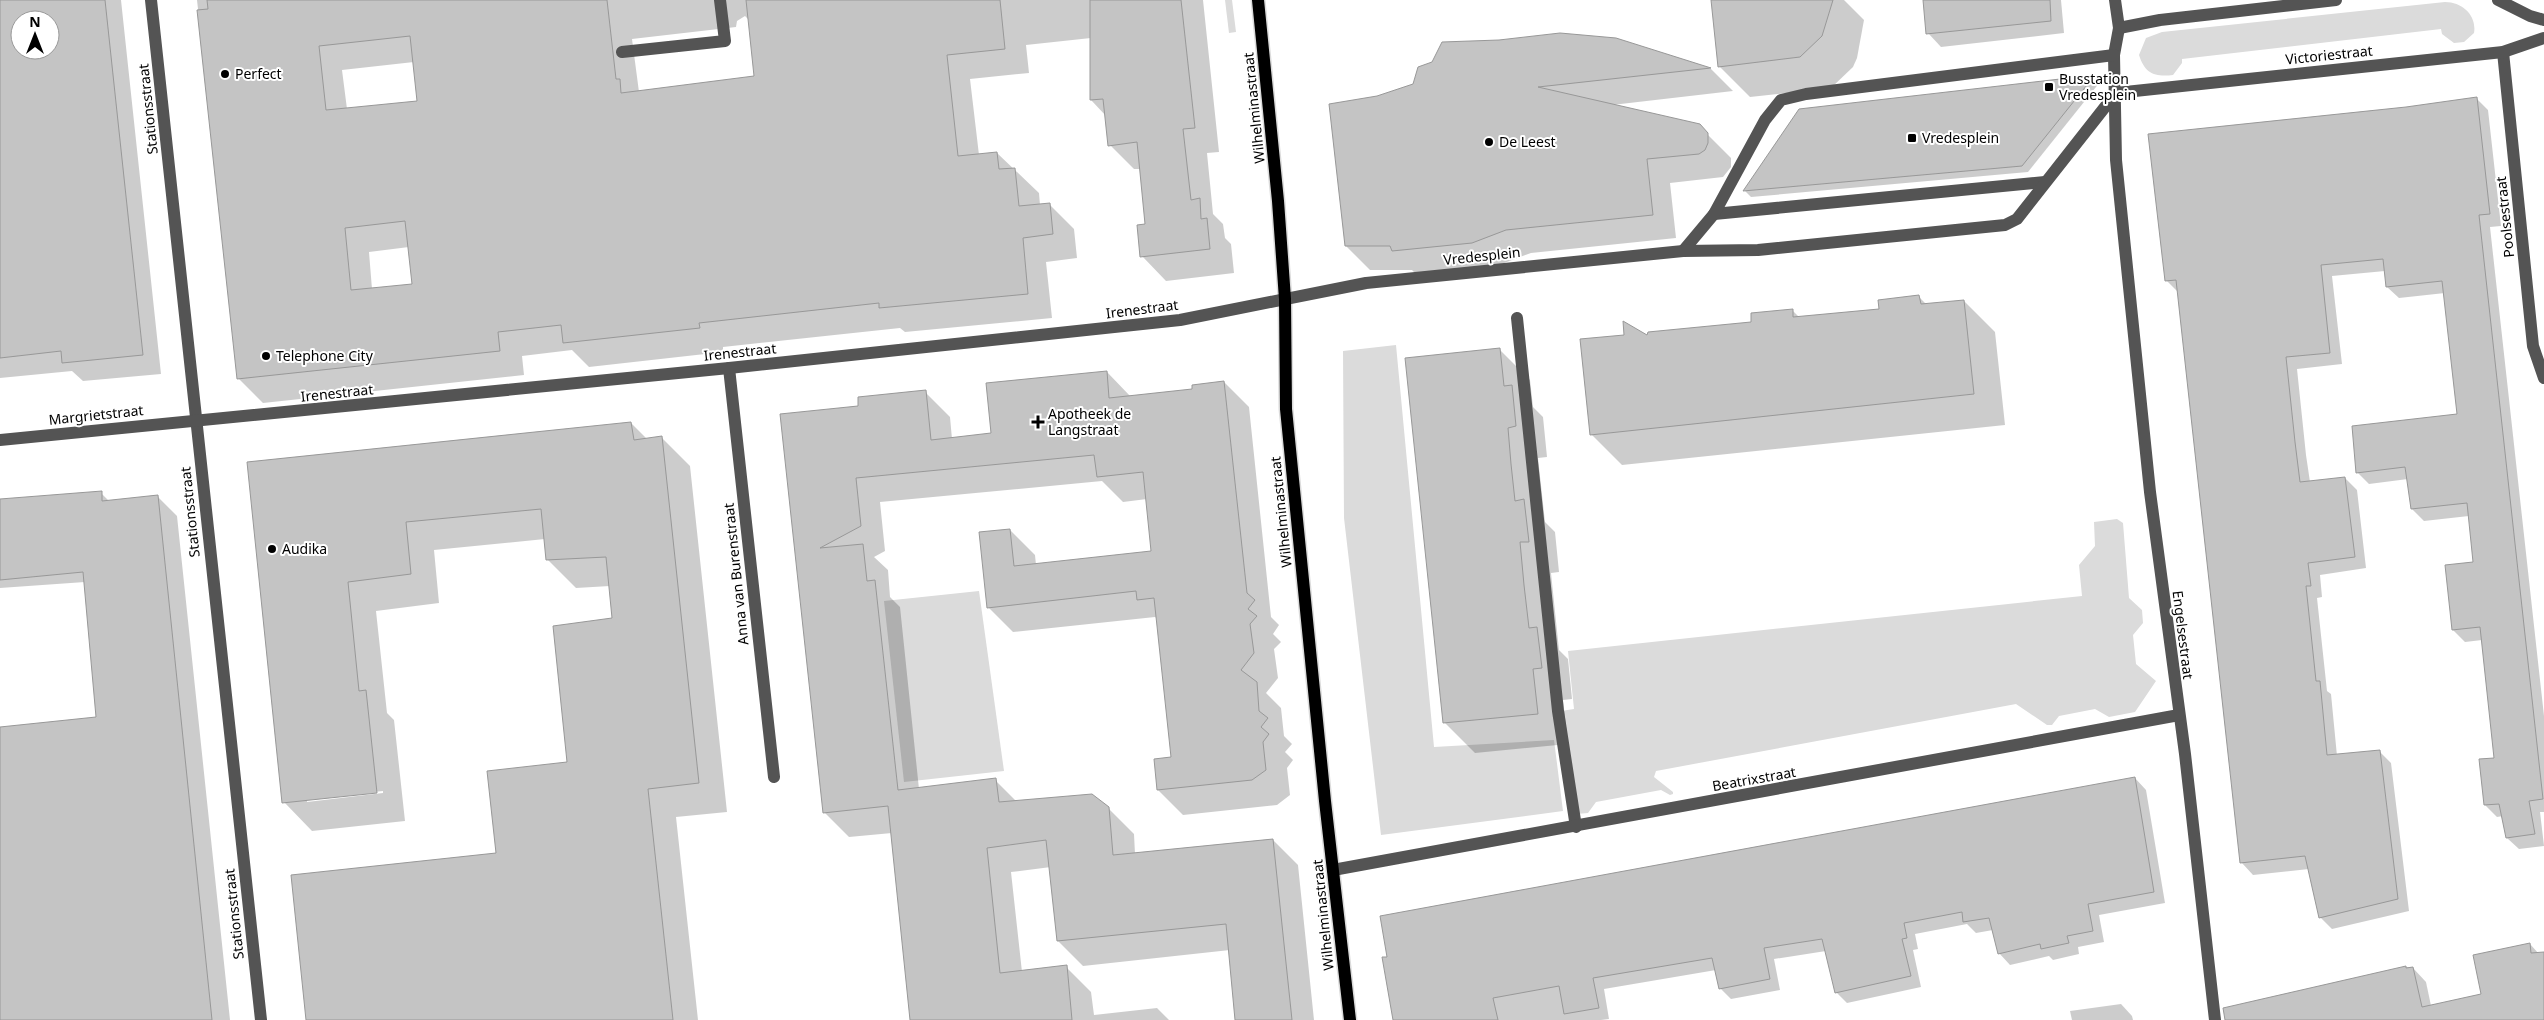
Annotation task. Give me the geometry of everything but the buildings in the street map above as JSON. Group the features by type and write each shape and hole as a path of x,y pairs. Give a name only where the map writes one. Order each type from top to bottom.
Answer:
{"main road":[{"name":"Wilhelminastraat","path":"1258,0 1278,201 1285,299 1286,409 1350,1020"}],"street":[{"name":"Stationsstraat","path":"151,0 261,1020"},
{"path":"622,52 725,41 720,0"},
{"path":"2115,0 2119,28 2114,56 2116,93"},
{"path":"2119,28 2160,20 2336,0"},
{"path":"2498,0 2530,16 2544,20"},
{"name":"Victoriestraat","path":"2116,93 2503,52 2544,38"},
{"name":"Poolsestraat","path":"2503,52 2533,346 2544,378"},
{"path":"1683,251 1714,214 1765,120 1781,100 1815,93 2114,56"},
{"name":"Vredesplein","path":"1285,299 1366,283 1683,251 1758,250 2006,225 2017,218 2116,93"},
{"name":"Engelsestraat","path":"2116,93 2116,160 2150,492 2179,715 2215,1020"},
{"path":"1714,214 2045,182"},
{"name":"Irenestraat","path":"196,421 729,368 1180,320 1285,299"},
{"path":"1517,318 1558,711 1576,827"},
{"name":"Anna van Burenstraat","path":"729,368 774,777"},
{"name":"Margrietstraat","path":"0,440 196,421"},
{"name":"Beatrixstraat","path":"1333,870 2179,715"}],"shaded area":[{"path":"1225,0 1232,0 1236,32 1229,33"},
{"path":"2445,2 2458,4 2471,16 2474,33 2464,42 2454,43 2442,34 2441,29 2182,59 2182,63 2173,75 2156,75 2152,73 2144,66 2139,55 2146,38 2162,32"},
{"path":"1396,345 1434,747 1554,740 1563,811 1381,835 1344,518 1343,351"},
{"path":"2117,519 2123,523 2129,598 2142,610 2143,623 2133,635 2136,664 2156,681 2135,712 2109,717 2095,709 2059,716 2052,725 2047,725 2016,704 1656,771 1654,777 1673,794 1670,795 1661,790 1596,802 1588,813 1577,814 1561,711 1574,709 1568,651 2082,596 2079,565 2095,546 2094,522"},
{"path":"979,591 1004,771 904,782 884,601"}],"place":[{"name":"Perfect","path":"225,74"},
{"name":"Busstation Vredesplein","path":"2049,87"},
{"name":"Vredesplein","path":"1912,138"},
{"name":"De Leest","path":"1489,142"},
{"name":"Telephone City","path":"266,356"},
{"name":"Apotheek de Langstraat","path":"1038,422"},
{"name":"Audika","path":"272,549"}]}
